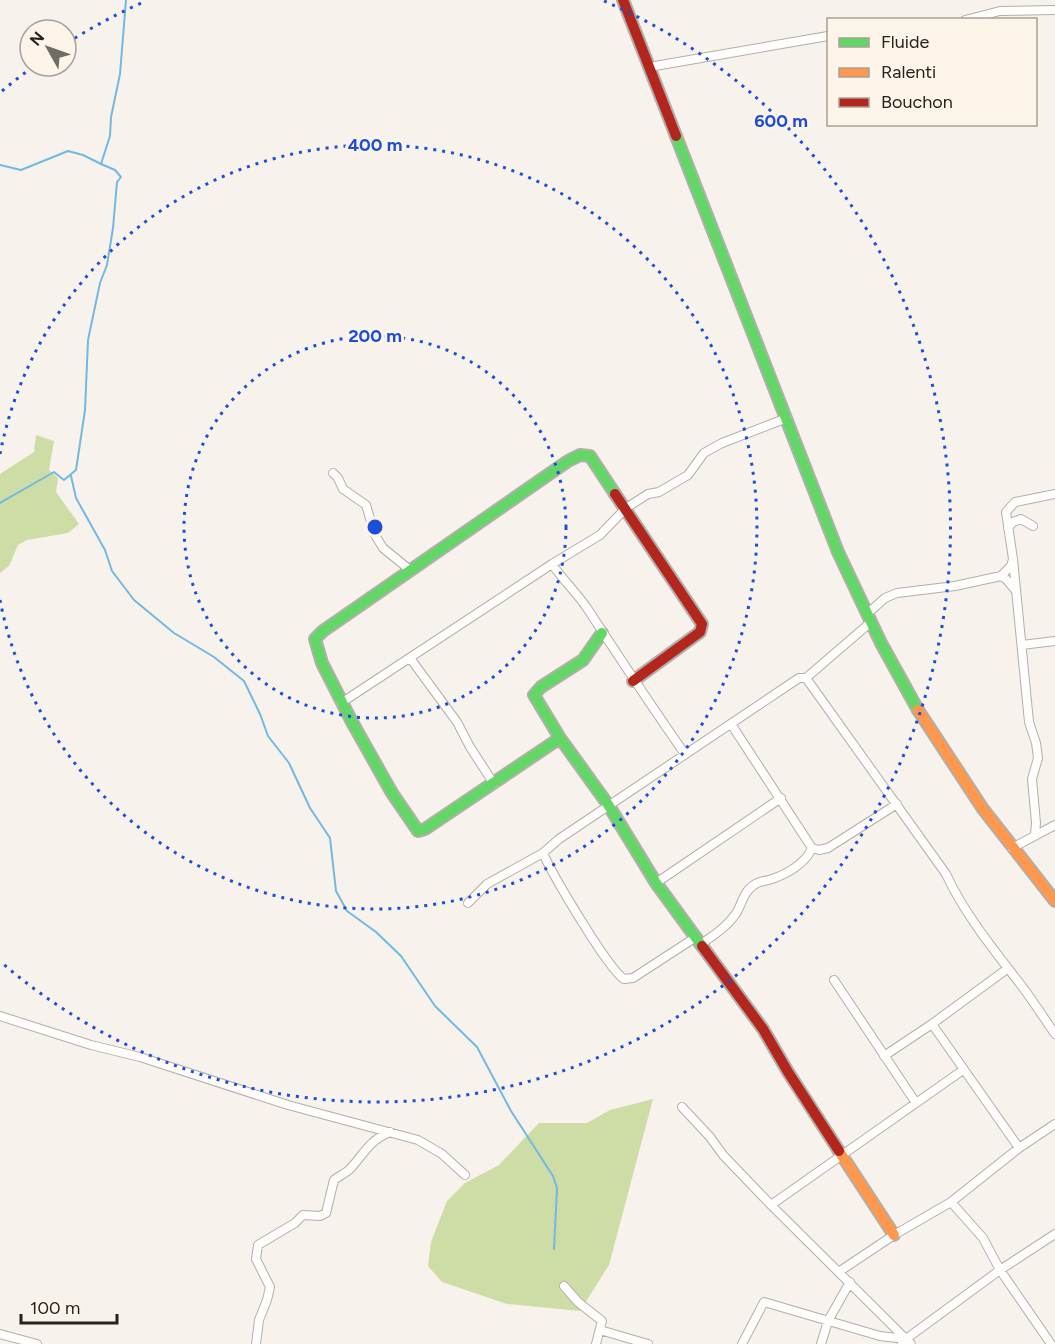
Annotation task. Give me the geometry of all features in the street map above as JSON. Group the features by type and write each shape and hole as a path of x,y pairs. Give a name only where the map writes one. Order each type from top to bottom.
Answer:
{"street":[{"path":"623,0 838,552 869,618 898,675 942,749 1012,848 1055,901"},
{"path":"973,18 1000,11 1055,10"},
{"path":"649,67 827,36"},
{"path":"341,703 552,564 600,536 626,508 648,494 659,492 688,475 704,453 722,443 787,418"},
{"path":"560,738 425,830 418,831 392,794 341,703 315,650 315,639 322,631 580,455 590,456 702,624 700,632 633,681"},
{"path":"333,473 343,489 366,506 375,535 383,548 410,570"},
{"path":"1035,834 1032,778 1038,758 1029,722 1013,559 1006,512 1015,502 1055,494"},
{"path":"1008,528 1020,519 1033,526"},
{"path":"468,903 487,884 543,853 559,839 799,678 806,678 869,618 885,598 897,593 956,586 1000,576 1011,566 1013,559"},
{"path":"552,564 574,590 633,681 685,754"},
{"path":"1000,576 1006,579 1016,591"},
{"path":"602,633 583,660 541,687 534,695 560,738 609,806 656,883 763,1029 788,1072 894,1235"},
{"path":"1022,645 1055,641"},
{"path":"410,658 457,722 494,784"},
{"path":"806,678 946,874 955,894 1055,1034"},
{"path":"731,724 812,848 819,850 828,848 897,804"},
{"path":"656,883 781,798"},
{"path":"1012,848 1055,825"},
{"path":"543,853 601,951 618,976 624,979 633,978 723,929 733,917 748,890 756,883 773,879 790,871 802,862 812,848"},
{"path":"884,1056 1007,969"},
{"path":"834,980 916,1103"},
{"path":"0,1016 91,1045 133,1055 288,1105 425,1143 442,1154 465,1176"},
{"path":"932,1024 1019,1148"},
{"path":"771,1205 963,1070"},
{"path":"682,1107 710,1137 723,1155 840,1271 906,1342"},
{"path":"840,1271 894,1235 951,1202 1019,1148 1055,1124"},
{"path":"256,1344 260,1320 270,1287 256,1258 258,1245 295,1223 303,1215 320,1216 326,1213 334,1180 349,1171 366,1147 378,1137 390,1132"},
{"path":"951,1202 983,1238 1000,1270 1051,1344"},
{"path":"906,1342 1000,1270 1055,1234"},
{"path":"821,1344 828,1321 850,1282"},
{"path":"564,1286 578,1302 602,1321 596,1344"},
{"path":"742,1344 765,1302 906,1342"},
{"path":"600,1330 648,1344"},
{"path":"0,1334 38,1344"}],"green space":[{"path":"36,435 54,441 49,470 58,478 56,492 79,524 68,533 27,540 18,545 9,566 0,573 0,474 34,452"},
{"path":"653,1099 609,1265 580,1311 507,1304 442,1282 428,1266 431,1242 447,1201 465,1183 499,1165 539,1123 587,1123 610,1110"}],"waterway":[{"path":"0,165 21,170 68,151 101,164 110,136 111,117 120,74 126,0"},
{"path":"0,503 54,472 64,480 76,470 85,410 88,340 100,283 107,265 117,182 121,177 115,170 101,164"},
{"path":"71,476 76,498 105,550 112,571 134,600 174,633 214,657 244,681 268,736 289,763 310,808 330,838 336,891 347,911 376,932 401,956 435,1006 477,1047 511,1111 553,1176 557,1188 554,1249"}],"traffic: fast":[{"path":"676,136 838,552 881,643 918,710"},
{"path":"560,738 425,829 418,831 392,793 352,722 322,663 315,639 323,631 568,461 580,455 590,456 615,494"},
{"path":"602,633 583,660 541,687 534,695 560,738 609,806 656,883 702,946"}],"traffic: slow":[{"path":"918,710 983,809 1055,901"},
{"path":"839,1151 894,1235"}],"traffic: jam":[{"path":"623,0 676,136"},
{"path":"615,494 702,624 700,632 633,681"},
{"path":"702,946 763,1029 839,1151"}]}
